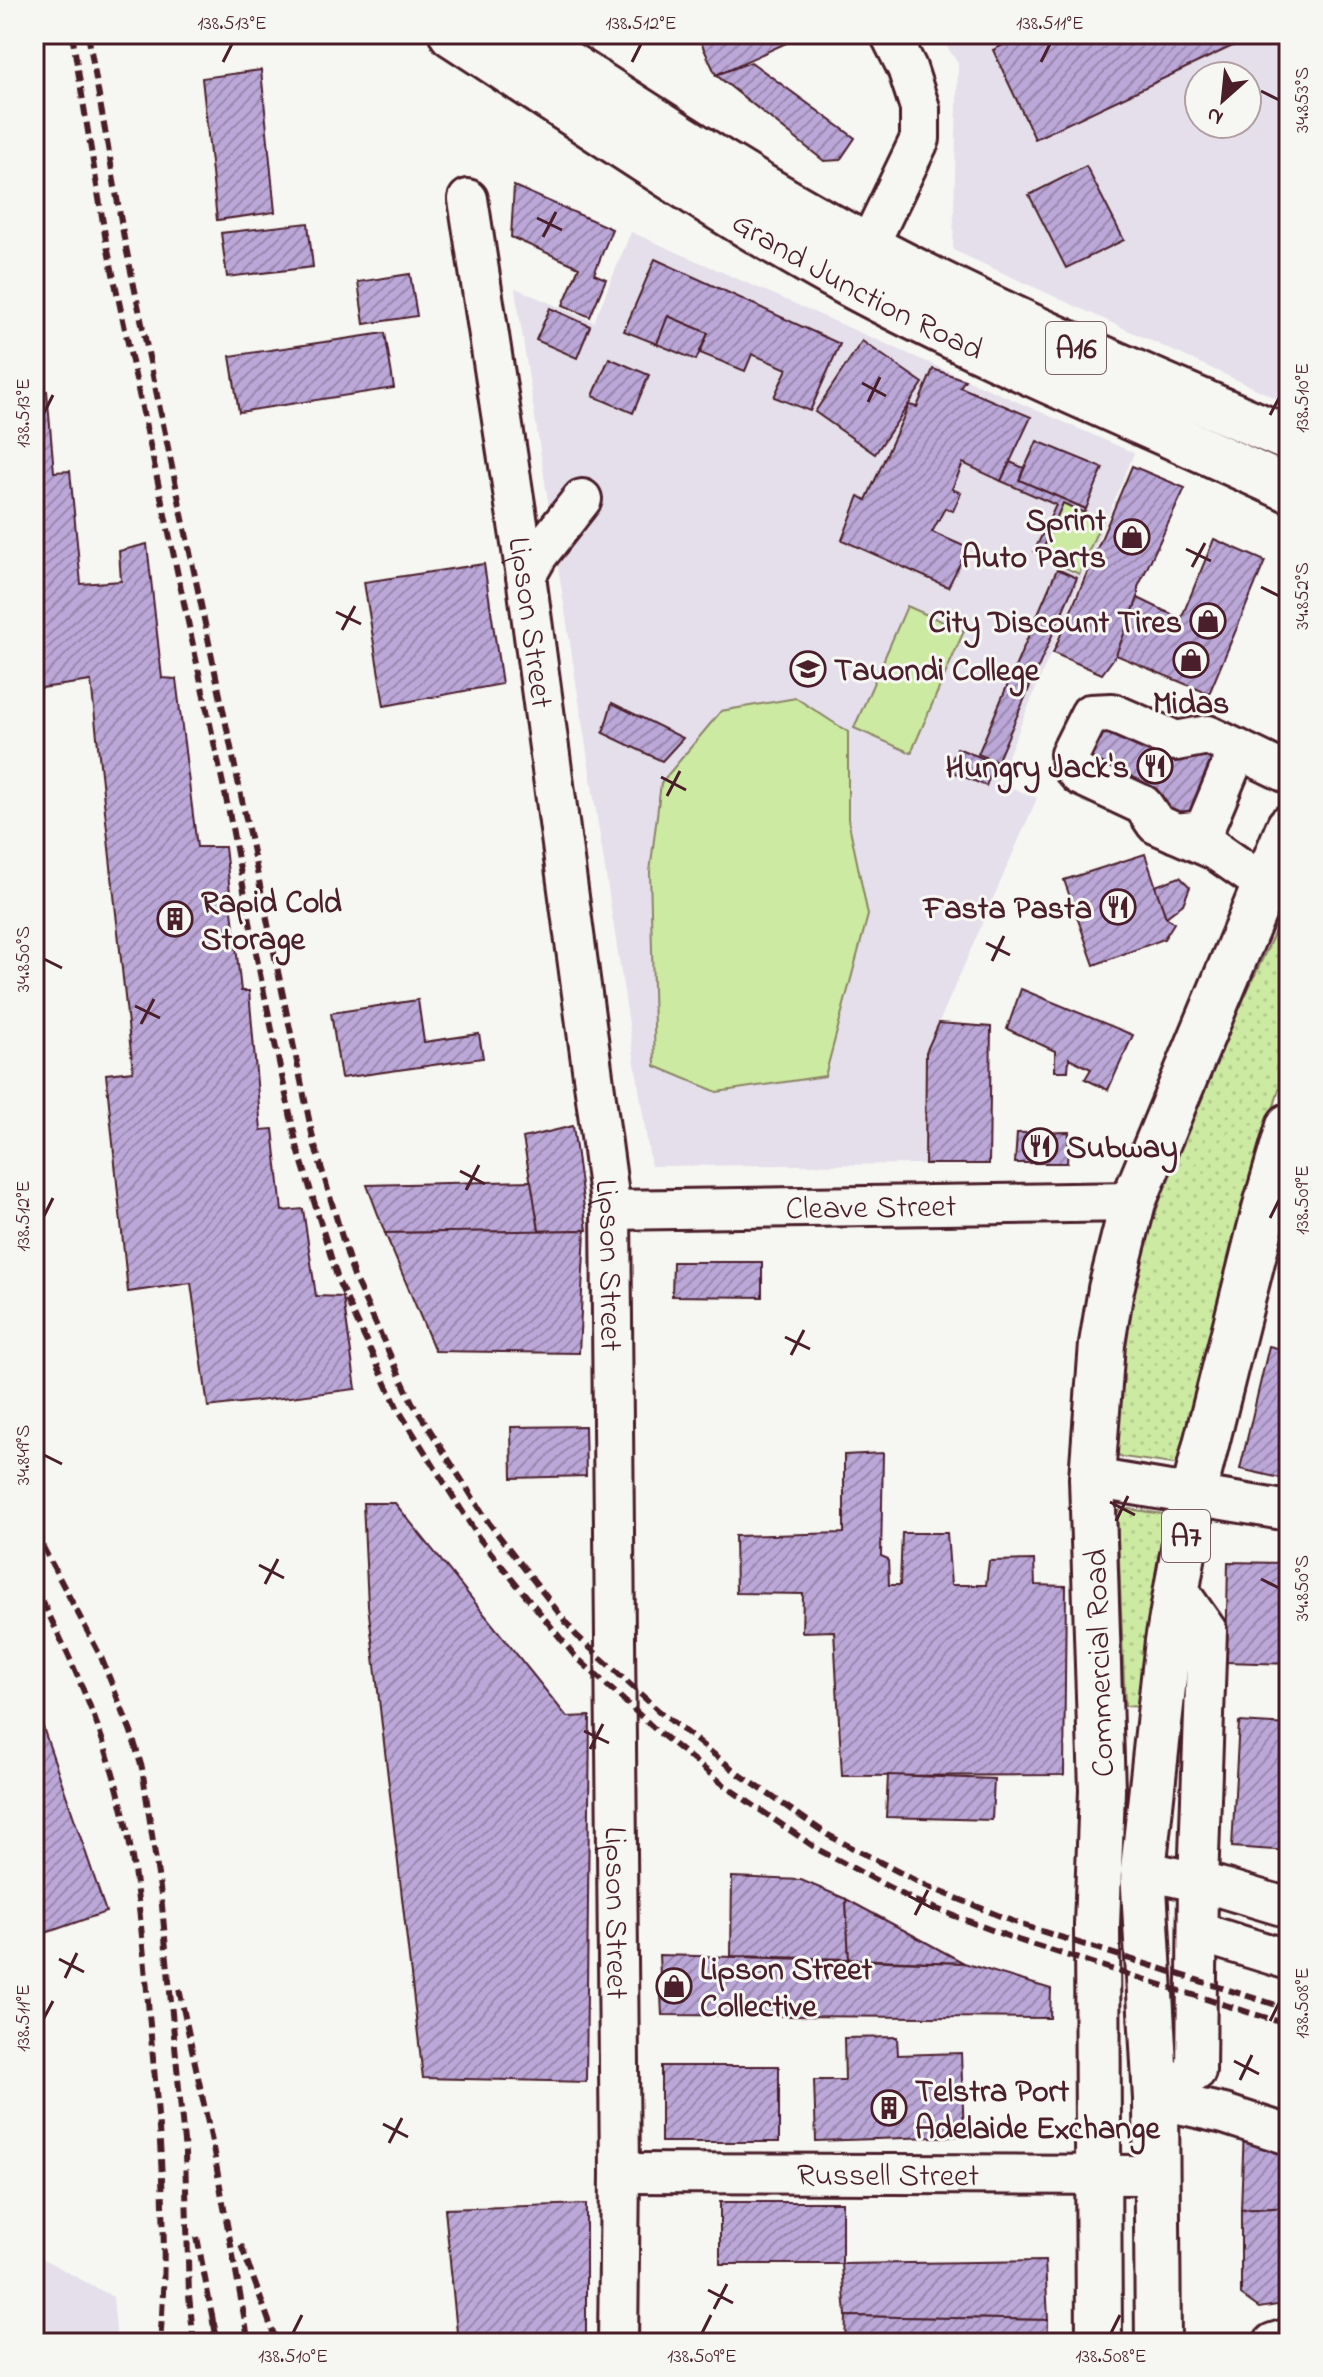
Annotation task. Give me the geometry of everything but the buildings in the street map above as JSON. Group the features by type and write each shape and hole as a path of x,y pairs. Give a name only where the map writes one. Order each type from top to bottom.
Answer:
{"main road":[{"name":"Grand Junction Road","path":"452,34 728,213 859,266 1012,320 1289,439"},
{"name":"Grand Junction Road","path":"521,34 781,199 859,266 1014,366 1289,489"},
{"name":"Commercial Road","path":"1099,2343 1097,1925 1102,1790 1092,1478 1102,1344 1111,1289 1133,1202 1277,890 1289,827"},
{"name":"Commercial Road","path":"1154,2336 1156,2099 1143,1870 1176,1587 1193,1496 1289,1126"},
{"path":"1097,1925 1132,1895 1143,1870 1137,1842 1124,1811 1102,1790"}],"street":[{"path":"859,266 920,139 920,108 907,68 890,34"},
{"name":"Lipson Street","path":"468,199 526,576 611,1210 620,2173 618,2343"},
{"path":"526,576 538,555 582,499"},
{"path":"1277,890 1198,838 1156,824 1143,805 1079,775 1071,766 1070,754 1090,714 1112,713 1176,741 1223,742 1289,774"},
{"path":"1198,838 1223,742"},
{"name":"Cleave Street","path":"611,1210 1133,1202"},
{"path":"1092,1478 1289,1511"},
{"path":"1156,2099 1196,2071 1198,1883 1207,1631 1176,1587"},
{"path":"1143,1870 1289,1908"},
{"path":"1198,1932 1289,1960"},
{"path":"1156,2099 1224,2114 1289,2135"},
{"name":"Russell Street","path":"620,2173 1156,2175"},
{"path":"1273,2343 1289,2338"}],"shaded area":[{"path":"947,34 1289,34 1289,404 953,250 958,63 945,44"},
{"name":"Tauondi College","path":"631,232 1134,453 997,782 1037,798 926,1052 925,1164 651,1166 515,288 594,322"},
{"path":"34,2254 113,2297 117,2343 34,2343"}],"green space":[{"path":"1063,503 1102,520 1079,574 1040,556"},
{"path":"907,606 964,631 911,753 854,728"},
{"path":"796,698 848,732 848,819 868,915 825,1076 717,1092 655,1066 650,872 661,783 721,711"},
{"path":"1289,921 1289,1056 1237,1230 1187,1449 1179,1463 1173,1464 1123,1457 1118,1455 1116,1449 1124,1346 1135,1285 1148,1239 1179,1148 1217,1059 1277,927"},
{"path":"1122,1508 1162,1514 1167,1519 1147,1707 1125,1706 1117,1513"}],"railway":[{"path":"72,34 106,241 229,812 297,1146 339,1283 398,1409 479,1538 575,1656 656,1730 728,1788 819,1850 915,1901 1018,1940 1289,2025"},
{"path":"88,34 124,238 314,1143 354,1277 412,1402 489,1523 576,1635 660,1712 739,1774 828,1835 922,1884 1022,1925 1289,2009"},
{"path":"34,1530 101,1657 142,1768 161,1895 185,2153 189,2295 194,2343"},
{"path":"34,1585 64,1646 103,1741 129,1840 143,1949 161,2165 164,2272 160,2343"},
{"path":"179,1989 211,2137 249,2343"},
{"path":"197,2237 212,2315"},
{"path":"241,2245 277,2343"},
{"path":"216,2343 212,2315 218,2343"}],"place":[{"name":"Sprint Auto Parts","path":"1132,537"},
{"name":"City Discount Tires","path":"1208,621"},
{"name":"Midas","path":"1191,660"},
{"name":"Tauondi College","path":"808,669"},
{"name":"Hungry Jack's","path":"1155,766"},
{"name":"Fasta Pasta","path":"1118,907"},
{"name":"Rapid Cold Storage","path":"175,919"},
{"name":"Subway","path":"1040,1146"},
{"name":"Lipson Street Collective","path":"674,1986"},
{"name":"Telstra Port Adelaide Exchange","path":"889,2108"}]}
